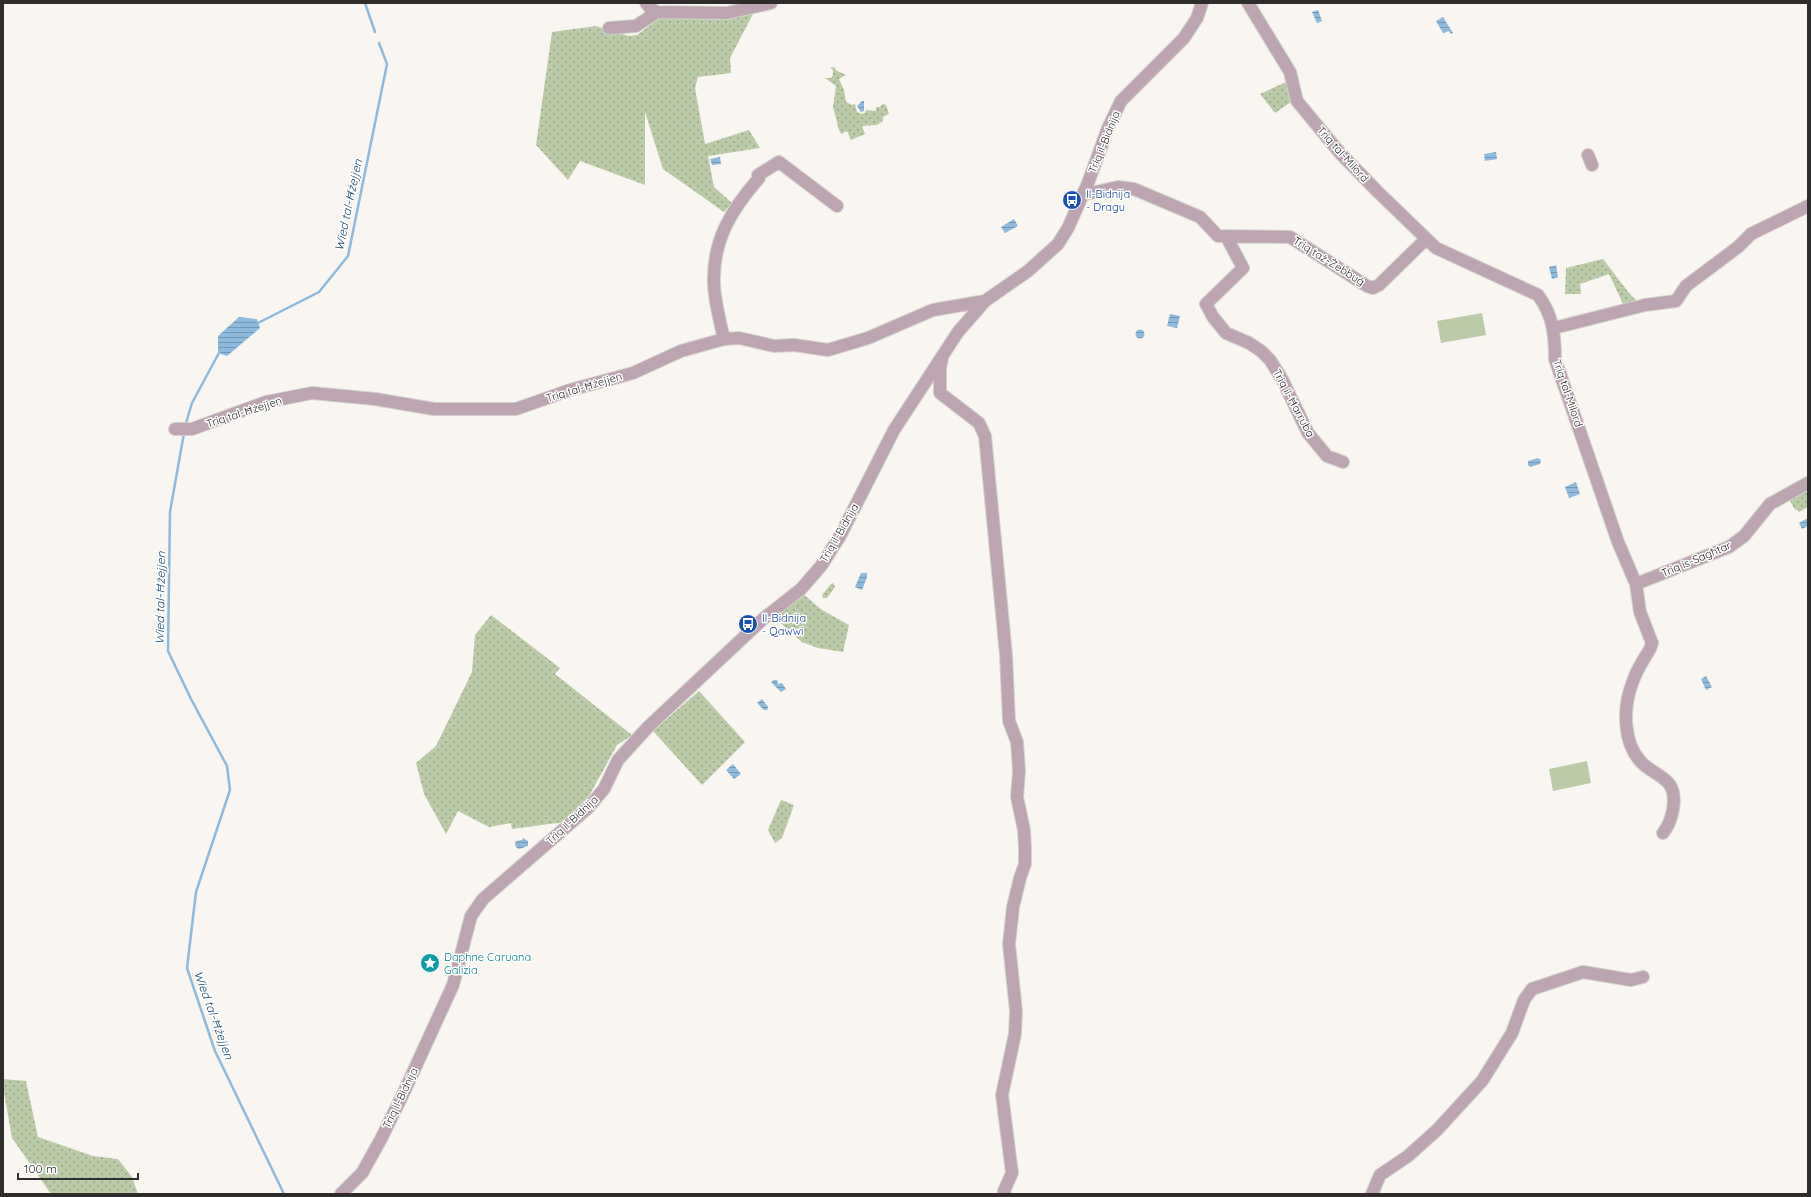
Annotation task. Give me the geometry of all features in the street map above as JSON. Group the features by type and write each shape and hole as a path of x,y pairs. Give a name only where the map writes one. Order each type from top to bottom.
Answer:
{"street":[{"path":"646,3 650,8 657,12 727,13 771,3"},
{"name":"Triq il-Bidnija","path":"341,1194 362,1173 394,1112 453,984 471,916 483,899 588,808 604,789 618,760 648,727 764,619 801,589 821,566 840,536 894,430 943,354 958,332 985,302 1028,271 1058,244 1068,228 1108,128 1121,101 1184,38 1197,18 1202,3"},
{"name":"Triq tal-Milord","path":"1248,3 1290,72 1297,100 1340,153 1436,248 1538,296 1546,306 1554,328 1555,359 1618,542 1636,584 1640,612 1652,645 1632,681 1626,713 1627,729 1633,748 1641,762 1668,783 1672,791 1672,816 1663,833"},
{"path":"609,28 636,26 657,12"},
{"path":"724,339 714,287 716,253 726,223 759,178 758,175 779,162 837,206"},
{"name":"Triq taż-Żebbuġ","path":"1082,195 1118,187 1134,189 1200,217 1218,236 1290,237 1367,286 1373,288 1379,285 1426,239"},
{"path":"1554,328 1645,305 1676,301 1686,286 1738,247 1751,234 1808,206"},
{"name":"Triq il-Ħarruba","path":"1226,236 1243,268 1206,304 1213,317 1226,333 1255,347 1270,360 1282,379 1308,433 1327,456 1343,462"},
{"name":"Triq tal-Ħżejjen","path":"175,429 192,429 266,402 312,393 375,400 434,409 516,409 570,390 633,373 681,351 724,339 739,338 774,346 794,345 828,350 868,338 933,310 985,302"},
{"path":"943,354 940,367 940,393 978,423 985,436 1006,655 1009,721 1017,742 1019,771 1016,798 1024,830 1025,864 1013,906 1009,944 1016,1011 1015,1034 1002,1095 1012,1173 1004,1191 1005,1194"},
{"name":"Triq is-Sagħtar","path":"1636,584 1729,547 1744,536 1770,504 1808,483"},
{"path":"1372,1194 1380,1175 1408,1156 1437,1130 1482,1081 1512,1033 1524,1000 1532,989 1583,972 1632,980 1643,977"}],"green space":[{"path":"754,12 730,58 731,73 698,77 695,88 705,144 749,130 760,148 708,156 714,187 732,203 724,212 663,169 645,112 645,185 580,161 568,180 536,145 552,32 596,26 629,36 637,35 664,15 712,17 715,20"},
{"path":"834,67 837,71 846,75 839,79 844,90 846,102 852,105 855,104 857,112 861,114 865,113 866,110 876,111 876,107 880,107 883,104 886,105 889,114 883,117 883,121 877,125 862,126 865,134 851,140 847,131 841,134 839,130 833,107 836,86 825,78 831,78 833,75 833,70 830,68"},
{"path":"1288,81 1294,100 1275,113 1260,94"},
{"path":"1603,259 1629,293 1638,302 1625,308 1609,274 1580,284 1581,294 1565,294 1566,268"},
{"path":"1482,313 1486,335 1441,343 1437,321"},
{"path":"1804,490 1808,494 1808,507 1799,512 1797,509 1795,510 1789,499"},
{"path":"833,583 835,587 827,598 823,598 822,595"},
{"path":"802,593 822,610 849,625 843,652 818,648 802,642 774,617"},
{"path":"491,615 560,668 555,674 632,735 617,745 589,796 564,822 512,829 511,823 489,827 458,811 446,834 424,794 416,763 436,746 472,672 475,635"},
{"path":"699,691 745,742 702,785 653,731"},
{"path":"1587,761 1591,783 1553,791 1549,769"},
{"path":"781,800 794,805 782,838 775,843 768,830"},
{"path":"3,1079 26,1081 38,1137 93,1156 118,1159 132,1177 138,1194 51,1194 12,1138 3,1087"}],"water":[{"path":"1318,10 1322,21 1317,23 1312,12"},
{"path":"1443,17 1453,33 1451,34 1449,31 1443,33 1436,21"},
{"path":"864,101 864,111 861,112 857,106"},
{"path":"1496,152 1497,159 1485,161 1484,154"},
{"path":"720,157 721,164 712,165 710,159"},
{"path":"1014,219 1018,226 1005,233 1001,227"},
{"path":"1556,265 1558,277 1552,279 1549,267"},
{"path":"1170,314 1180,316 1177,328 1167,326"},
{"path":"239,317 257,319 260,328 227,356 218,353 218,336"},
{"path":"1138,330 1142,330 1144,334 1142,338 1138,338 1136,336 1136,332"},
{"path":"1538,458 1541,460 1540,464 1530,467 1528,465 1528,461"},
{"path":"1576,482 1580,494 1569,498 1565,487"},
{"path":"1808,518 1808,526 1802,529 1799,523"},
{"path":"861,573 867,573 862,590 855,587"},
{"path":"1706,676 1712,687 1706,690 1701,679"},
{"path":"777,680 778,684 782,683 786,689 781,692 771,682"},
{"path":"762,699 768,707 767,710 764,710 757,703"},
{"path":"733,764 741,774 734,779 726,770"},
{"path":"523,838 528,841 528,846 519,849 516,847 516,841 522,840"}],"waterway":[{"name":"Wied tal-Ħżejjen","path":"365,3 375,32"},
{"name":"Wied tal-Ħżejjen","path":"256,324 319,292 348,256 387,64 379,43"},
{"name":"Wied tal-Ħżejjen","path":"185,426 192,403 220,351"},
{"name":"Wied tal-Ħżejjen","path":"184,433 170,512 168,651 191,699 227,766 230,790 196,892 187,968 215,1051 284,1194"}],"place":[{"name":"Il-Bidnija - Dragu","path":"1072,200"},
{"name":"Il-Bidnija - Qawwi","path":"748,624"},
{"name":"Daphne Caruana Galizia","path":"430,963"}]}
